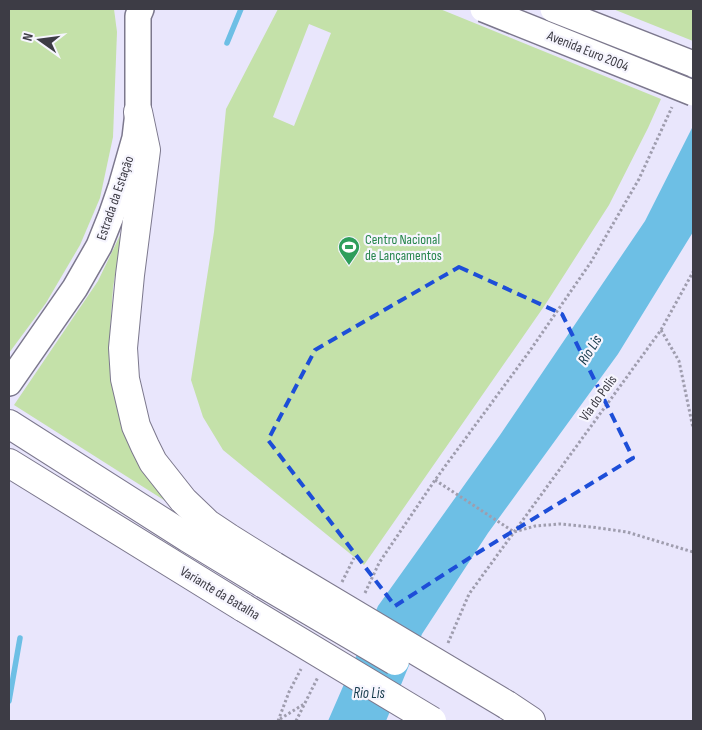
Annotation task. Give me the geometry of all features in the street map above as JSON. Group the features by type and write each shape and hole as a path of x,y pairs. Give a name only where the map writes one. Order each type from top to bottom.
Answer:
{"highway":[{"path":"138,112 146,150 130,274 123,348 125,379 136,426 153,462 183,500 208,524 228,538 269,575"},
{"path":"19,430 188,538 269,575 501,715 531,721"},
{"name":"Variante da Batalha","path":"11,464 244,608 432,721"}],"main road":[{"name":"Avenida Euro 2004","path":"483,9 693,93"},
{"name":"Avenida Euro 2004","path":"553,9 693,64"},
{"name":"Estrada da Estação","path":"9,383 75,288 99,246 111,216 135,138 138,112 138,11"}],"path":[{"path":"364,595 379,563 435,480 529,352 591,262 639,179 672,106"},
{"name":"Via do Polis","path":"446,649 469,594 661,330 693,272"},
{"path":"661,330 679,361 693,428"},
{"path":"435,480 514,532 534,526 560,524 592,527 627,532 693,552"},
{"path":"279,719 304,704"}],"highlighted area":[{"path":"459,267 562,314 633,458 474,555 395,606 268,440 315,350"}],"green space":[{"path":"9,9 114,9 117,32 113,137 100,198 80,245 46,303 9,353"},
{"name":"Centro Nacional de Lançamentos","path":"278,9 440,9 661,99 609,205 545,305 364,565 223,450 203,417 191,380 214,232 226,109","holes":["309,24 331,33 294,126 273,117"]},
{"path":"613,9 693,9 693,41"},
{"path":"122,231 113,288 110,332 113,370 140,459 167,502 14,405 98,281"}],"water":[{"name":"Rio Lis","path":"693,126 693,232 618,354 488,533 422,634 386,721 328,721 378,606 500,435 645,221"}],"waterway":[{"path":"227,43 241,9"},
{"path":"9,701 20,638"}],"place":[{"name":"Centro Nacional de Lançamentos","path":"349,266"}]}
